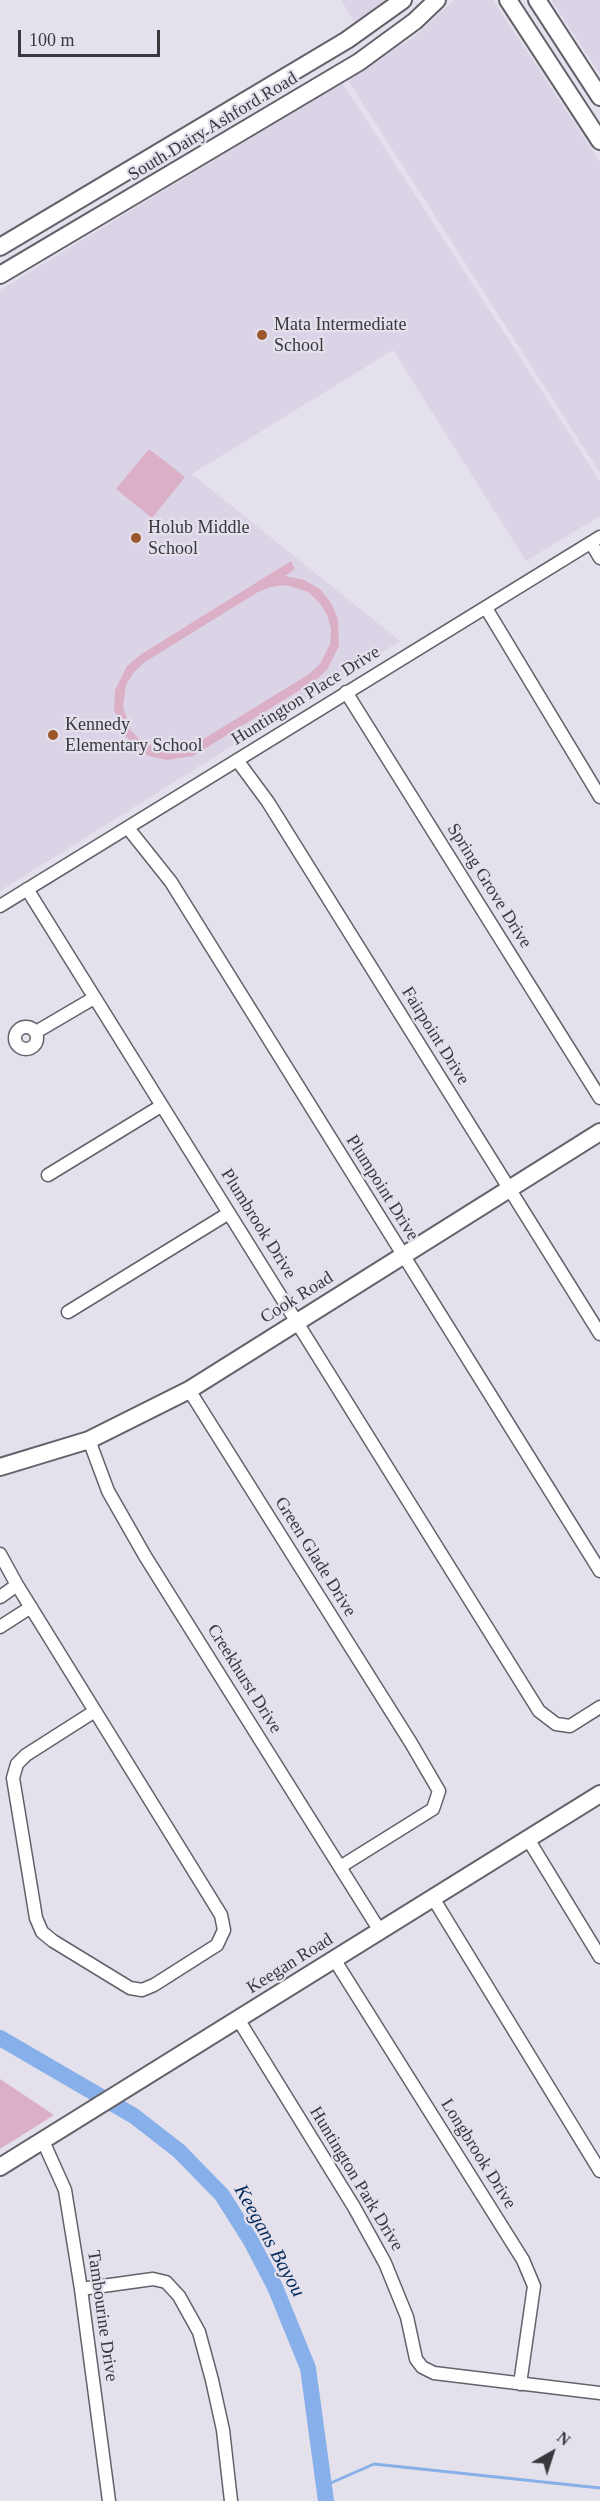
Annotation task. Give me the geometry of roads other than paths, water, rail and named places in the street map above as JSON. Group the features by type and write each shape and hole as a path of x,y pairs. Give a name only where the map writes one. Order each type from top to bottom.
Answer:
{"street":[{"name":"South Dairy Ashford Road","path":"0,248 347,40 403,0"},
{"name":"South Dairy Ashford Road","path":"0,275 360,62 415,21 437,0"},
{"path":"508,0 600,141"},
{"path":"537,0 600,97"},
{"path":"347,40 360,62"},
{"path":"211,120 225,142"},
{"path":"76,201 89,223"},
{"path":"595,540 600,558"},
{"name":"Huntington Place Drive","path":"0,906 595,540"},
{"path":"486,609 600,797"},
{"name":"Spring Grove Drive","path":"346,693 600,1098"},
{"name":"Fairpoint Drive","path":"237,760 274,812 600,1334"},
{"name":"Plumpoint Drive","path":"128,828 171,882 600,1571"},
{"name":"Plumbrook Drive","path":"27,889 539,1711 556,1725 570,1725 600,1707"},
{"path":"36,1032 94,998"},
{"path":"48,1175 161,1106"},
{"name":"Cook Road","path":"0,1467 89,1440 189,1390 402,1254 510,1190 600,1132"},
{"path":"69,1312 229,1213"},
{"name":"Green Glade Drive","path":"189,1390 439,1791 433,1809 339,1867"},
{"name":"Creekhurst Drive","path":"89,1440 108,1491 145,1556 380,1931"},
{"path":"0,1554 17,1586 31,1607 221,1915 224,1930 217,1945 154,1985 142,1990 130,1988 52,1941 42,1932 36,1918 13,1778 17,1764 26,1755 95,1711"},
{"path":"0,1597 17,1586"},
{"path":"0,1627 31,1607"},
{"name":"Keegan Road","path":"0,2167 600,1794"},
{"path":"528,1839 600,1957"},
{"path":"433,1898 600,2171"},
{"name":"Longbrook Drive","path":"334,1959 523,2260 534,2286 520,2384"},
{"name":"Huntington Park Drive","path":"238,2019 354,2207 385,2263 407,2318 416,2359 422,2367 434,2373 520,2384"},
{"name":"Tambourine Drive","path":"43,2141 65,2190 81,2289 109,2501"},
{"path":"81,2289 153,2279 166,2282 179,2296 198,2331 212,2380 223,2430 231,2501"},
{"path":"520,2384 600,2393"}],"waterway":[{"name":"Keegans Bayou","path":"0,2038 134,2116 179,2151 222,2195 251,2241 275,2287 308,2368 326,2501"},
{"path":"324,2486 374,2464 600,2488"}],"place":[{"name":"Mata Intermediate School","path":"262,335"},
{"name":"Holub Middle School","path":"136,538"},
{"name":"Kennedy Elementary School","path":"53,735"}]}
